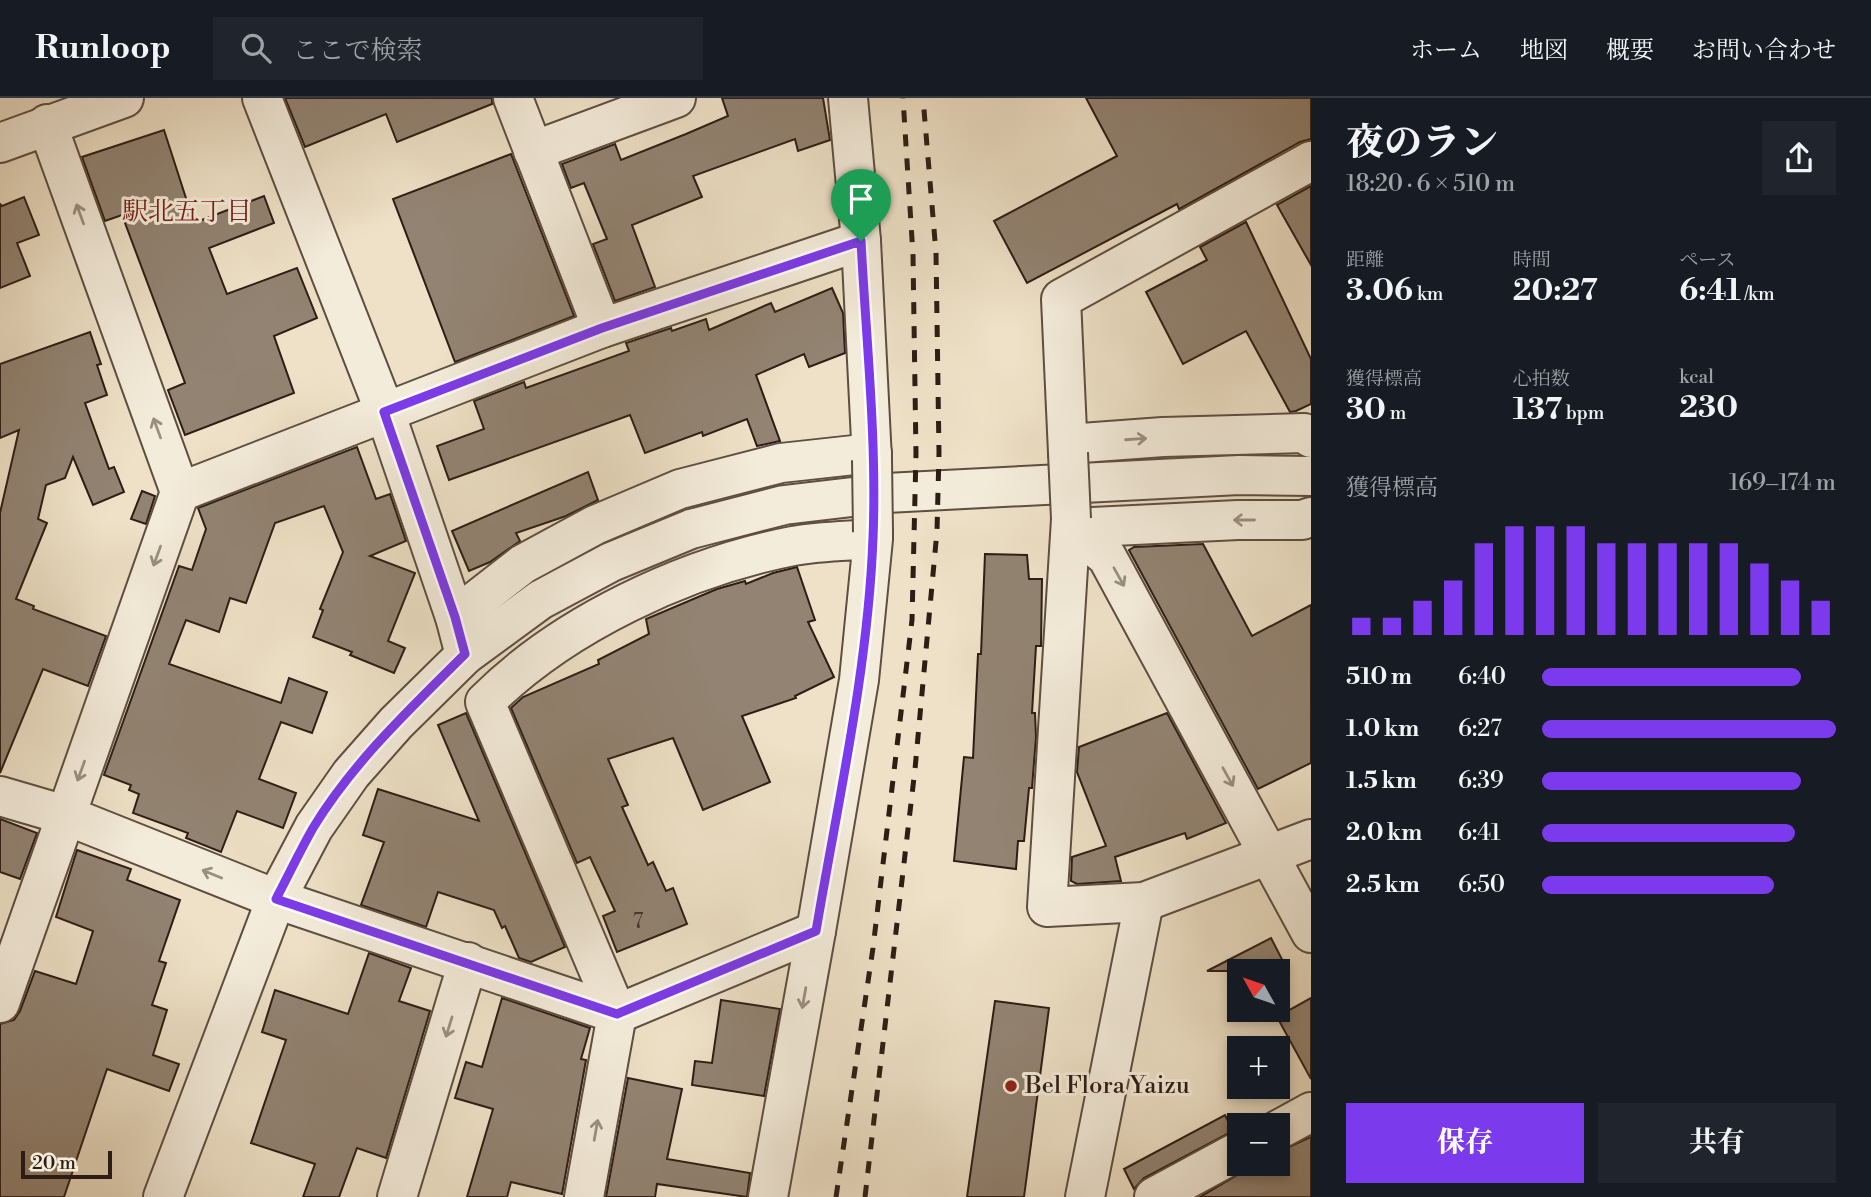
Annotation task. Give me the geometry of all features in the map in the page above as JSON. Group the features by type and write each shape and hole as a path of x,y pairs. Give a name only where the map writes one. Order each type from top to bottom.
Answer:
{"street":[{"path":"0,143 124,98"},
{"path":"262,98 384,412 455,617 465,654"},
{"path":"513,98 602,328"},
{"path":"533,151 676,98"},
{"path":"768,1197 859,680 873,535 872,456 861,241 848,98"},
{"path":"0,1003 180,492 47,124"},
{"path":"1311,161 1060,299 1072,524 1047,907 1144,902 1311,839"},
{"path":"180,492 602,328 861,241"},
{"path":"1068,449 1238,435 1304,433 1311,438"},
{"path":"455,617 523,564 595,525 680,489 781,463 872,456"},
{"path":"163,1197 276,899 314,827 351,774 396,723 465,654 540,600 611,562 691,529 784,505 886,492 1239,475 1311,477"},
{"path":"1072,524 1302,520 1311,517"},
{"path":"1072,524 1107,557 1311,933"},
{"path":"584,1197 617,1014 485,702 513,673 566,637 643,597 707,570 794,546 873,535"},
{"path":"0,796 65,816 276,899 617,1014 816,931"},
{"path":"1085,1197 1144,902"},
{"path":"397,1197 468,962"},
{"path":"1290,1123 1311,1112"},
{"path":"1154,1197 1227,1157"}],"building":[{"path":"285,98 492,98 492,104 397,142 386,114 305,147"},
{"path":"722,98 823,98 830,140 798,151 795,139 693,176 702,197 632,225 655,287 615,301 593,244 607,239 584,183 571,188 562,164 615,144 621,160 686,134 728,116"},
{"path":"1086,98 1311,98 1311,139 1300,142 1179,209 1177,204 1027,283 994,221 1117,156"},
{"path":"164,130 194,223 264,196 274,223 209,248 227,294 297,268 317,318 274,336 294,393 185,435 168,390 185,383 122,215 105,221 82,157"},
{"path":"511,154 574,316 455,362 393,199"},
{"path":"1311,186 1311,265 1277,205"},
{"path":"24,197 39,235 17,243 30,276 0,288 0,204 2,206"},
{"path":"1246,222 1311,359 1311,404 1296,411 1290,412 1246,331 1183,364 1146,292 1207,260 1200,247"},
{"path":"832,288 843,313 845,353 809,367 804,354 756,375 780,441 757,446 747,419 703,436 702,432 645,453 630,415 449,480 437,446 484,429 474,401 524,382 526,388 629,351 626,343 671,328 672,331 706,319 709,330 771,303 775,312"},
{"path":"90,332 101,364 97,365 107,395 85,403 109,469 114,467 124,492 93,505 73,457 65,478 46,485 38,519 47,523 16,599 34,606 33,609 106,636 88,686 43,669 0,773 0,513 19,430 0,438 0,364"},
{"path":"357,447 376,499 390,494 406,541 370,556 415,573 388,641 405,648 394,673 350,655 352,652 313,637 323,610 320,609 343,552 324,506 275,523 246,603 230,598 219,632 186,620 169,664 281,703 289,678 327,692 312,733 281,722 259,779 296,793 283,828 237,811 221,852 186,838 188,833 133,813 139,794 129,790 131,785 104,775 179,566 192,570 206,529 198,508"},
{"path":"588,472 598,500 566,516 516,533 520,541 490,562 469,571 452,531"},
{"path":"142,491 155,496 146,524 131,519"},
{"path":"1203,544 1252,636 1311,605 1311,763 1258,789 1129,550 1134,547"},
{"path":"985,554 1027,555 1029,579 1042,579 1041,646 1036,646 1032,713 1035,713 1036,737 1032,788 1029,788 1024,841 1018,841 1016,869 954,861 964,757 973,758"},
{"path":"797,567 815,620 808,622 834,677 795,696 796,698 742,716 770,782 703,810 673,738 608,759 628,805 622,807 648,865 653,862 666,891 673,888 687,924 617,952 603,916 615,911 590,857 577,863 511,708 523,697 599,664 598,660 649,634 646,619 717,589 745,581 746,584"},
{"path":"466,713 565,947 531,962 519,958 505,926 502,928 494,910 438,892 426,927 361,905 384,842 363,835 378,789 479,821 438,725"},
{"path":"1167,713 1226,823 1187,839 1185,833 1115,857 1121,881 1077,884 1071,881 1072,857 1106,846 1077,772 1079,747"},
{"path":"0,819 37,833 20,879 0,872"},
{"path":"77,850 131,869 127,880 180,900 159,961 166,963 152,1005 167,1010 153,1055 179,1064 169,1091 107,1069 64,1197 0,1197 0,1024 14,1020 20,1011 35,971 76,984 93,931 56,917"},
{"path":"1271,938 1282,959 1230,959"},
{"path":"369,953 411,968 399,1001 430,1011 386,1158 357,1148 339,1197 303,1197 315,1164 251,1143 286,1040 262,1032 275,990 348,1014"},
{"path":"1227,961 1227,971 1207,971"},
{"path":"502,998 590,1028 581,1059 586,1060 562,1194 511,1182 507,1197 467,1197 493,1109 455,1098 466,1062 482,1067"},
{"path":"1311,998 1311,1079 1290,1036 1280,1022 1290,1022 1290,1010"},
{"path":"721,1000 780,1009 764,1096 692,1085 695,1061 712,1063"},
{"name":"Bel Flora Yaizu","path":"995,1001 1049,1008 1024,1197 967,1197"},
{"path":"628,1078 682,1089 667,1159 750,1173 747,1197 657,1184 655,1197 606,1197"},
{"path":"1225,1115 1227,1134 1144,1178 1134,1189 1124,1169"},
{"path":"1311,1137 1311,1197 1200,1197 1236,1176 1290,1176 1290,1147"}],"railway":[{"path":"836,1197 873,948 912,620 916,454 913,255 903,98"},
{"path":"865,1197 915,769 937,531 939,453 936,253 923,98"}],"place":[{"name":"Bel Flora Yaizu","path":"1011,1086"}],"district":[{"name":"駅北五丁目","path":"187,212"}],"route":[{"path":"861,241 872,453 873,539 859,680 816,931 617,1014 276,899 314,827 351,774 396,723 465,654 455,617 384,412 602,328 861,241"}]}
